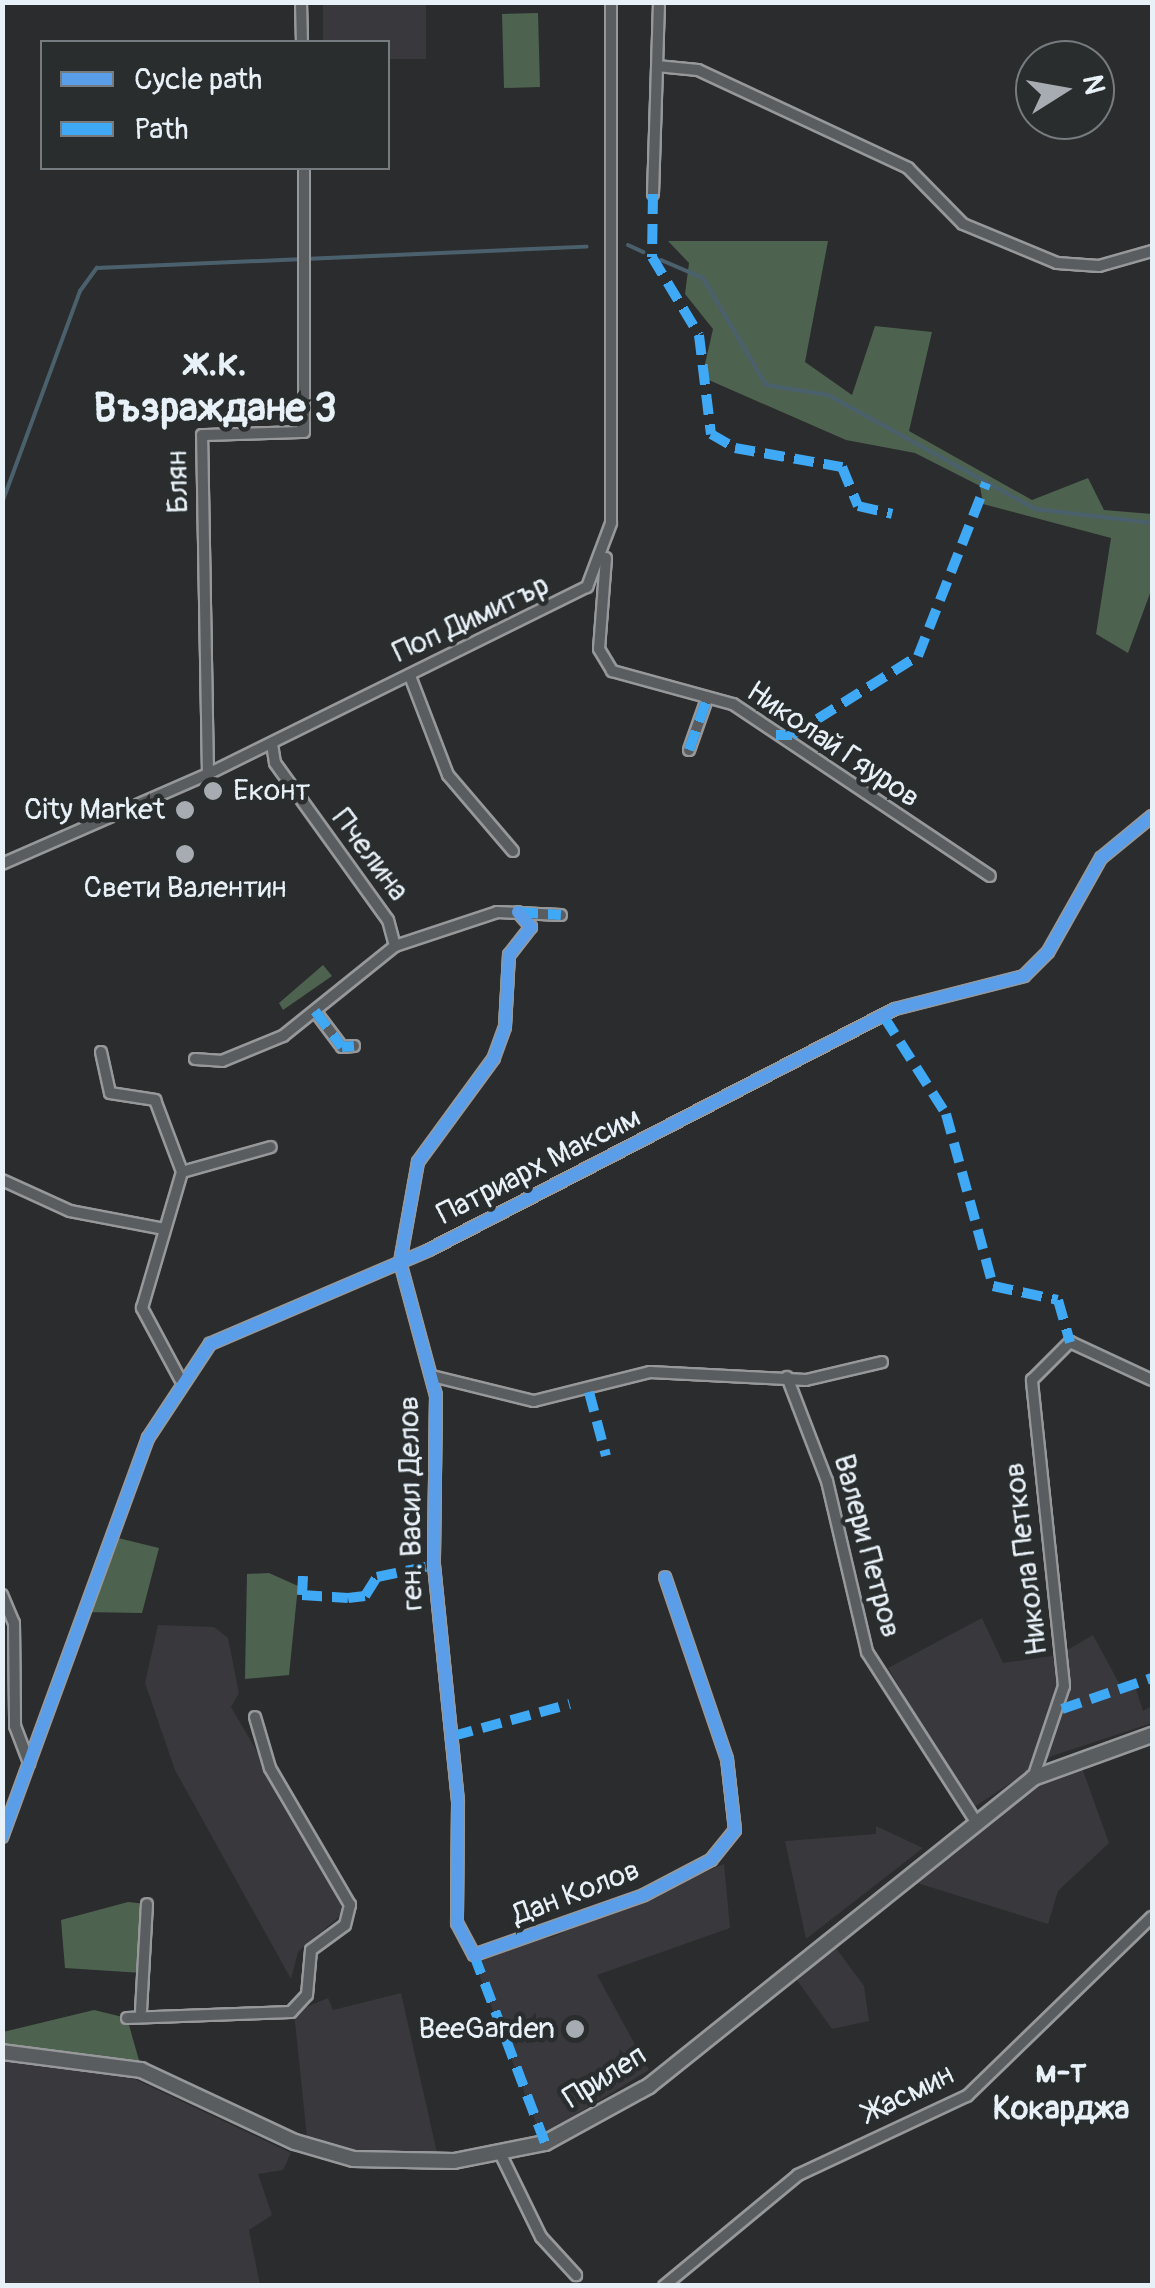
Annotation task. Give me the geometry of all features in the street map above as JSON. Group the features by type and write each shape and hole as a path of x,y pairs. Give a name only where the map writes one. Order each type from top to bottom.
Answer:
{"street":[{"path":"301,2 302,40"},
{"name":"Поп Димитър","path":"2,864 272,744 571,600 586,587 611,523 611,2"},
{"path":"652,194 659,2"},
{"path":"657,66 729,82 908,168 962,224 1057,263 1099,266 1152,251"},
{"name":"Блян","path":"208,774 202,435 304,432 304,170"},
{"name":"Николай Гяуров","path":"611,523 599,604 603,661 625,678 733,704 990,876"},
{"path":"410,676 448,775 512,852"},
{"path":"689,750 707,700"},
{"name":"Пчелина","path":"272,744 275,763 388,920 395,946"},
{"name":"Патриарх Максим","path":"2,1837 148,1438 180,1379 225,1334 400,1262 896,1010 1024,976 1048,952 1101,858 1152,816"},
{"path":"195,1059 222,1062 315,1011 395,946 518,912 560,915"},
{"name":"ген. Васил Делов","path":"474,1954 457,1923 432,1376 400,1262 418,1162 494,1058 505,1027 509,955 531,926 518,912"},
{"path":"315,1011 342,1046 354,1046"},
{"path":"102,1052 105,1088 156,1100 182,1172 142,1308 180,1379"},
{"path":"182,1172 271,1147"},
{"path":"2,1180 60,1208 164,1228"},
{"name":"Никола Петков","path":"1033,1778 1062,1709 1064,1667 1032,1380 1070,1342 1152,1380"},
{"path":"432,1376 534,1401 650,1372 787,1377 882,1362"},
{"name":"Валери Петров","path":"787,1377 827,1482 867,1652 976,1822"},
{"name":"Дан Колов","path":"474,1954 644,1895 712,1860 736,1830 726,1759 665,1577"},
{"path":"2,1595 14,1623 15,1726 29,1763"},
{"path":"127,2018 141,2011 299,2008 309,1988 305,1960 350,1914 270,1768 255,1717"},
{"name":"Прилеп","path":"2,2052 140,2070 295,2142 354,2159 501,2155 576,2129 649,2086 1033,1778 1152,1735"},
{"path":"141,2011 147,1904"},
{"name":"Жасмин","path":"664,2286 798,2175 967,2096 1152,1917"},
{"path":"501,2155 541,2237 576,2275"}],"shaded area":[{"path":"323,3 426,3 426,59 390,59 390,40 323,40"},
{"path":"982,1618 1003,1663 1059,1655 1093,1635 1121,1687 1134,1683 1143,1711 1152,1706 1152,1723 1052,1756 971,1809 888,1668"},
{"path":"158,1625 214,1627 228,1638 239,1693 231,1707 339,1892 342,1914 298,1952 291,1979 175,1770 145,1683"},
{"path":"1081,1765 1109,1843 1058,1891 1048,1924 911,1881 1034,1787"},
{"path":"876,1826 923,1848 806,1939 785,1841 876,1834"},
{"path":"724,1864 730,1928 597,1975 649,2070 541,2136 471,1953 552,1937"},
{"path":"833,1944 864,1986 869,2021 832,2029 794,1976"},
{"path":"401,1993 438,2157 353,2152 307,2138 294,2012 328,1998 333,2010"},
{"path":"2,2060 128,2076 291,2153 283,2170 258,2174 272,2215 249,2230 260,2285 3,2285"}],"green space":[{"path":"538,13 540,87 504,88 502,14"},
{"path":"668,241 828,241 805,362 852,395 875,326 932,332 909,431 1032,500 1088,478 1104,510 1152,514 1152,588 1128,653 1096,634 1111,538 983,504 980,486 915,453 846,440 702,377 713,329 685,294 689,263"},
{"path":"323,965 332,976 283,1010 279,1003"},
{"path":"110,1536 159,1548 142,1613 82,1612"},
{"path":"269,1573 298,1586 289,1675 245,1679 247,1574"},
{"path":"128,1902 147,1904 142,1973 65,1968 61,1920"},
{"path":"94,2010 127,2018 140,2064 3,2048 3,2032"}],"waterway":[{"path":"628,245 643,252"},
{"path":"2,503 80,291 97,268 587,247"},
{"path":"661,260 703,278 766,385 828,395 1035,509 1152,523"}],"marked path":[{"path":"653,194 652,257 699,335 711,434 735,448 842,467 858,506 892,514"},
{"path":"776,735 792,735 918,656 986,483"},
{"path":"689,750 707,699"},
{"path":"518,912 561,915"},
{"path":"315,1011 342,1047 354,1046"},
{"path":"884,1017 946,1114 993,1286 1058,1300 1070,1342"},
{"path":"589,1392 606,1456"},
{"path":"303,1576 302,1595 348,1598 365,1596 377,1577 434,1565"},
{"path":"1062,1709 1152,1678"},
{"path":"453,1736 570,1704"},
{"path":"474,1955 545,2143"}],"cycle path":[{"path":"2,1837 148,1438 210,1344 429,1250 895,1009 1024,976 1048,952 1101,858 1152,816"},
{"path":"518,912 531,927 509,955 505,1027 494,1058 418,1162 400,1262 436,1395 434,1565 458,1803 457,1923 474,1955 644,1895 711,1860 735,1830 727,1759 665,1577"}],"place":[{"name":"Еконт","path":"213,791"},
{"name":"City Market","path":"185,810"},
{"name":"Свети Валентин","path":"185,854"},
{"name":"BeeGarden","path":"575,2029"}],"district":[{"name":"ж.к. Възраждане 3","path":"215,386"},
{"name":"м-т Кокарджа","path":"1061,2092"}]}
